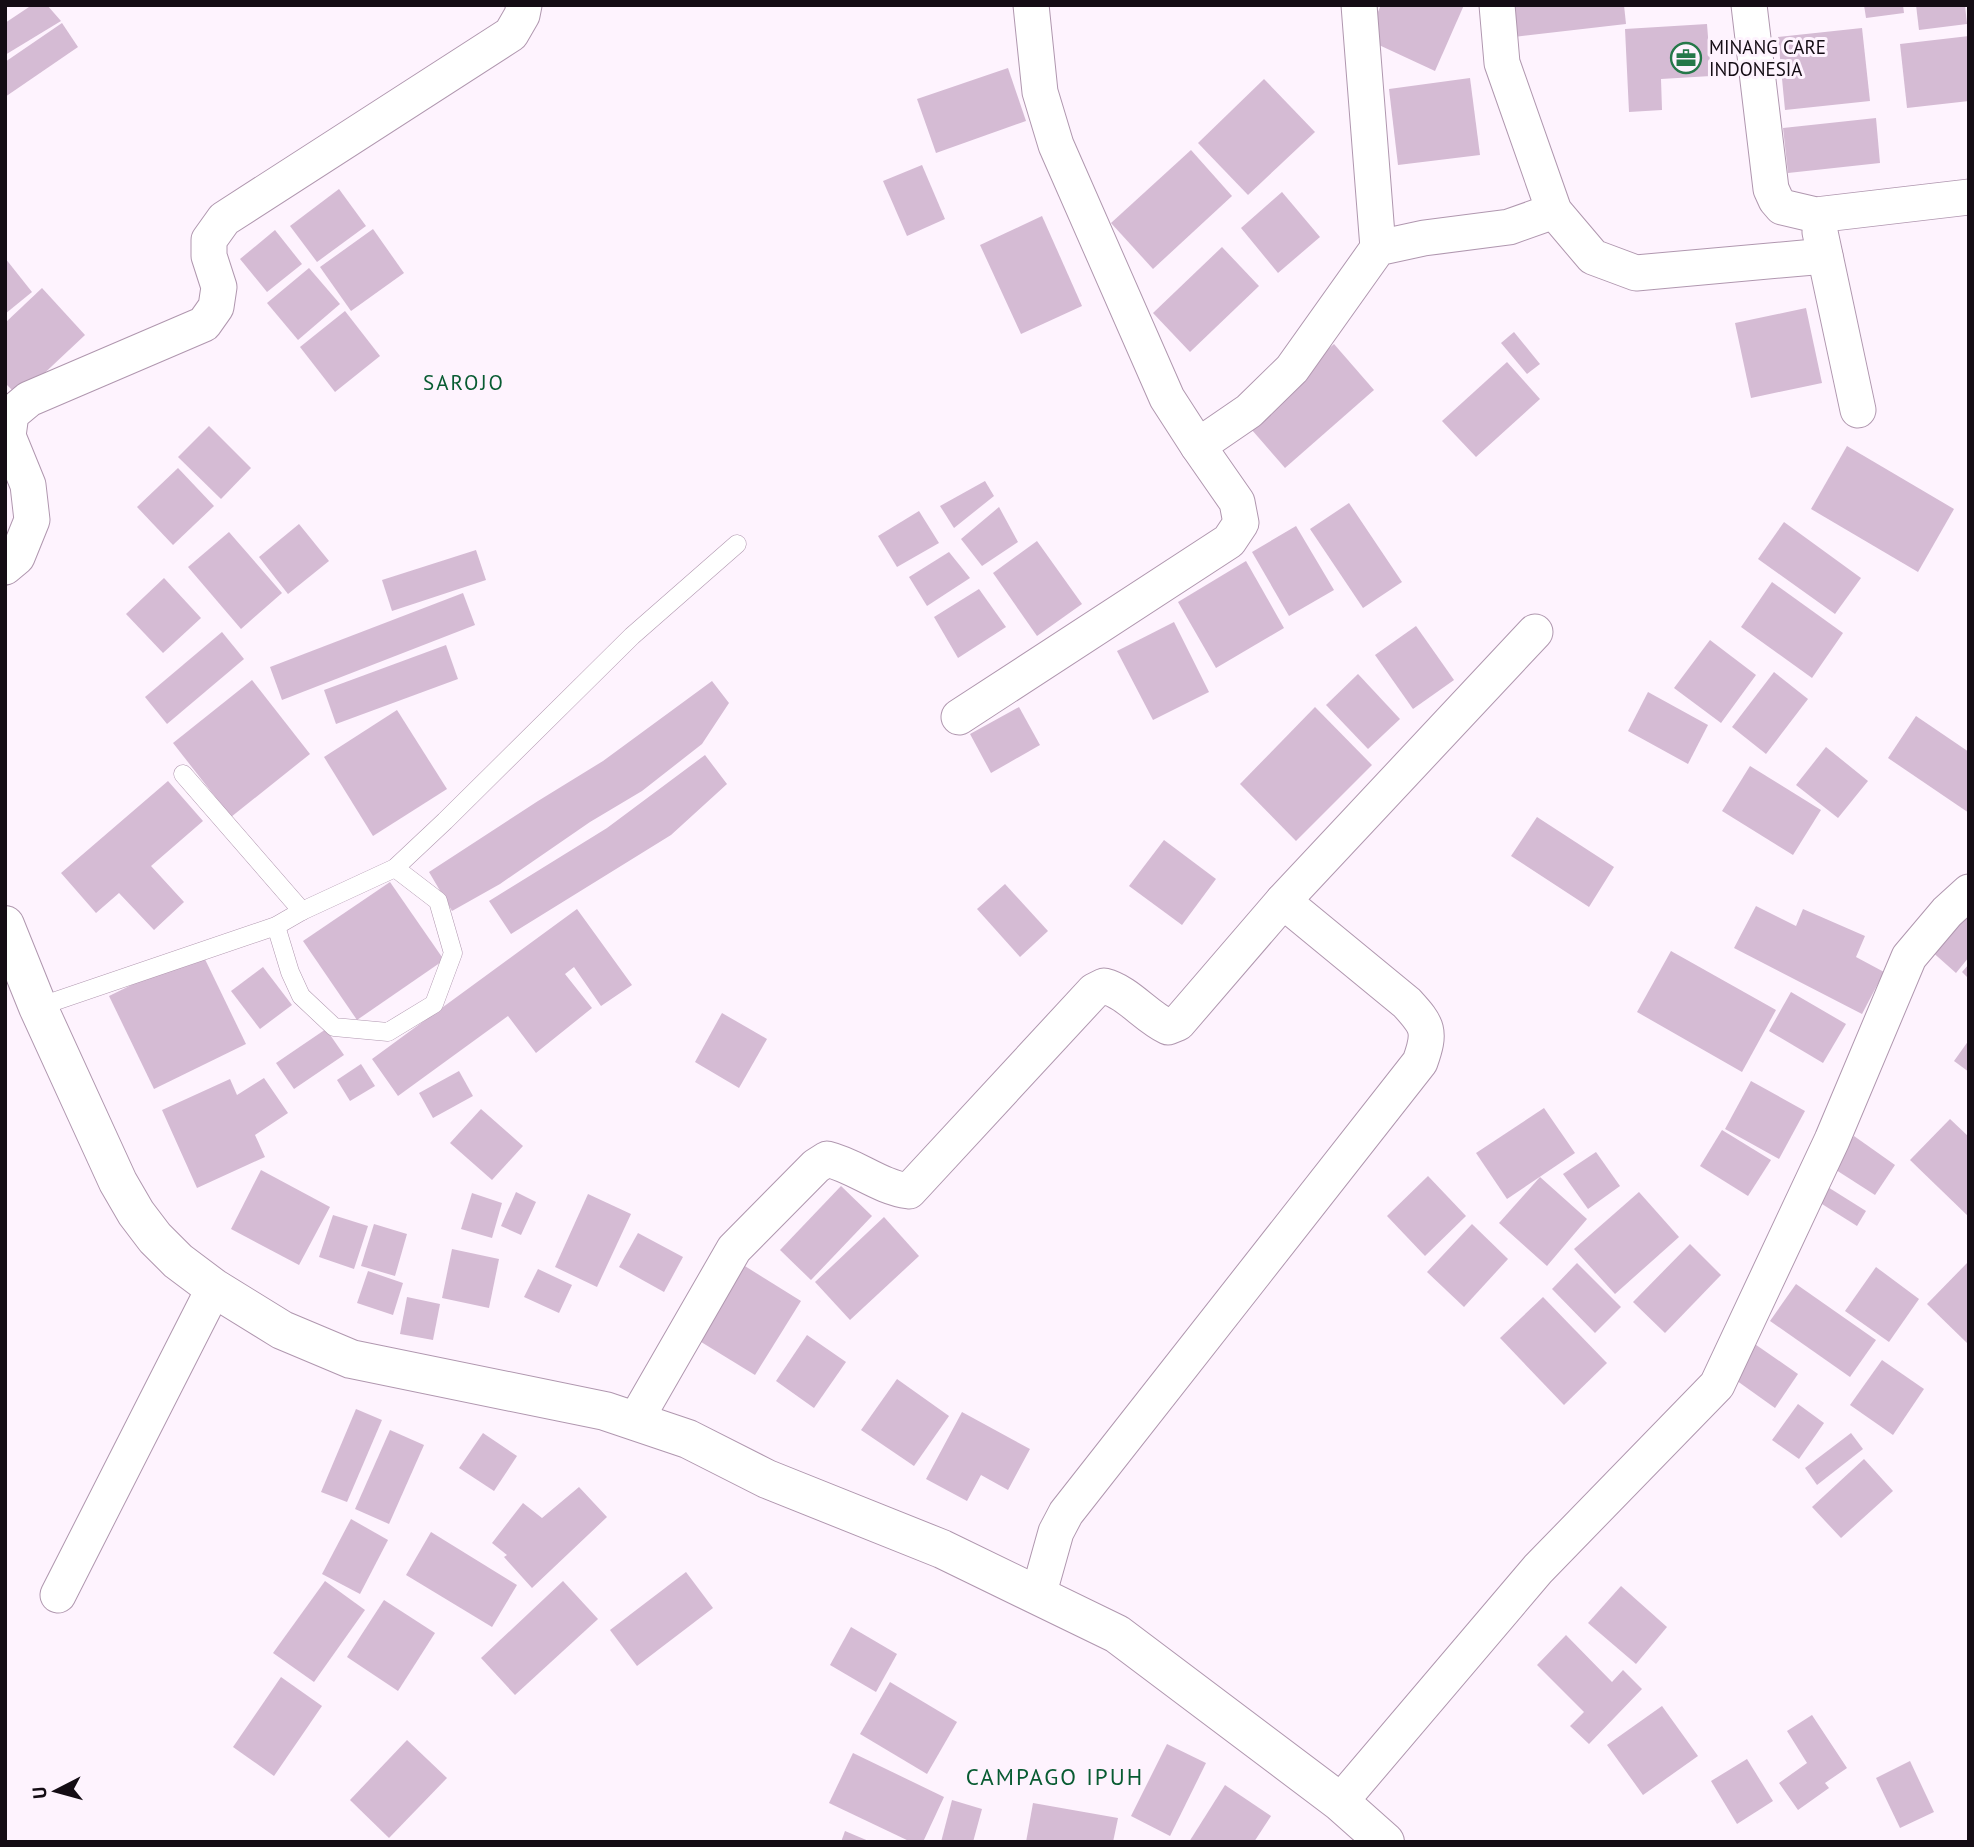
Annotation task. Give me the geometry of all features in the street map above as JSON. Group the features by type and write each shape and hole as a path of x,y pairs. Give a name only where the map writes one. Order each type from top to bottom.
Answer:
{"street":[{"path":"5,567 16,557 32,520 28,485 8,436 11,414 29,399 204,324 216,307 219,287 209,256 209,240 224,219 511,34 522,15 524,5"},
{"path":"959,717 1229,541 1241,523 1237,502 1167,398 1056,145 1040,92 1031,5"},
{"path":"1198,446 1249,411 1292,369 1378,248 1359,5"},
{"path":"1497,5 1502,62 1553,211 1593,257 1636,273 1825,256"},
{"path":"1749,5 1771,189 1782,207 1816,215 1969,197"},
{"path":"1378,248 1424,238 1509,227 1553,211"},
{"path":"1816,215 1858,410"},
{"path":"635,1421 734,1249 816,1166 827,1158 894,1189 909,1191 1094,991 1104,986 1116,989 1155,1021 1168,1027 1178,1023 1283,901 1535,632"},
{"path":"1340,1802 1538,1569 1717,1385 1832,1140 1909,957 1947,912 1969,892"},
{"path":"1038,1596 1056,1532 1066,1513 1420,1062 1427,1041 1423,1021 1407,1003 1283,901"},
{"path":"5,925 38,1007 118,1182 155,1238 178,1261 214,1288 282,1330 351,1359 605,1411 688,1439 767,1479 942,1549 1117,1634 1340,1802 1385,1842"},
{"path":"58,1595 214,1288"}],"lane":[{"path":"38,1007 276,926 395,868 632,636 737,544"},
{"path":"183,774 302,911"},
{"path":"276,926 295,987 309,1004 334,1027 388,1032 434,1003 453,953 438,901 395,868"}],"building":[{"path":"32,5 47,5 61,21 5,55 5,23"},
{"path":"1381,5 1464,5 1435,71 1366,39"},
{"path":"1510,5 1624,5 1626,24 1514,37"},
{"path":"1864,5 1903,5 1904,13 1866,18"},
{"path":"1916,5 1965,5 1967,24 1919,30"},
{"path":"62,23 78,47 5,97 5,62"},
{"path":"1707,24 1711,76 1661,79 1662,110 1629,112 1625,29"},
{"path":"1862,28 1870,101 1785,110 1778,37"},
{"path":"1969,36 1969,101 1907,108 1900,44"},
{"path":"1008,68 1026,121 936,153 917,99"},
{"path":"1470,78 1480,155 1398,165 1389,89"},
{"path":"1264,79 1315,132 1248,195 1198,143"},
{"path":"1876,118 1880,163 1788,173 1783,128"},
{"path":"1191,150 1232,196 1153,269 1111,223"},
{"path":"922,165 945,219 907,236 883,181"},
{"path":"339,189 366,226 317,262 290,226"},
{"path":"1282,192 1320,237 1278,273 1241,228"},
{"path":"1042,216 1082,306 1021,334 980,245"},
{"path":"373,229 404,273 351,311 320,267"},
{"path":"275,230 302,264 267,292 240,259"},
{"path":"1222,247 1259,286 1190,352 1153,313"},
{"path":"5,258 32,292 5,314"},
{"path":"309,268 340,304 298,340 267,303"},
{"path":"42,288 85,335 19,397 5,383 5,323"},
{"path":"1806,308 1822,383 1751,398 1735,323"},
{"path":"345,311 380,356 335,392 300,347"},
{"path":"1514,332 1540,364 1527,374 1501,343"},
{"path":"1334,344 1374,390 1285,468 1245,422"},
{"path":"1507,362 1540,399 1476,457 1442,421"},
{"path":"209,426 251,468 221,499 178,457"},
{"path":"1847,446 1954,509 1918,572 1811,509"},
{"path":"178,468 214,506 173,545 137,507"},
{"path":"985,481 994,496 954,528 940,506"},
{"path":"1349,503 1402,582 1363,608 1310,529"},
{"path":"999,507 1018,542 982,566 961,539"},
{"path":"919,511 939,543 897,567 878,536"},
{"path":"1784,522 1861,578 1835,614 1758,559"},
{"path":"299,524 329,561 288,594 259,557"},
{"path":"1296,526 1334,590 1289,616 1252,552"},
{"path":"229,532 282,593 241,629 188,567"},
{"path":"1037,541 1082,604 1037,636 993,573"},
{"path":"476,550 486,580 392,611 382,580"},
{"path":"949,552 970,578 927,606 909,577"},
{"path":"1246,561 1284,628 1216,668 1178,602"},
{"path":"164,578 201,618 163,653 126,614"},
{"path":"1772,582 1843,633 1812,678 1741,627"},
{"path":"979,589 1006,627 958,658 934,617"},
{"path":"463,593 475,625 282,700 270,667"},
{"path":"1174,622 1209,692 1153,720 1117,651"},
{"path":"1416,626 1454,680 1413,709 1375,655"},
{"path":"222,632 244,659 167,724 145,697"},
{"path":"1710,640 1756,675 1721,723 1674,688"},
{"path":"446,645 458,679 336,724 324,690"},
{"path":"1774,672 1808,699 1766,754 1732,727"},
{"path":"1358,674 1400,719 1368,749 1326,705"},
{"path":"252,680 310,754 231,817 173,743"},
{"path":"712,681 729,703 702,744 642,791 590,822 500,884 452,911 429,872 603,761"},
{"path":"1648,692 1708,725 1688,764 1628,731"},
{"path":"1019,707 1040,745 991,773 970,734"},
{"path":"1315,707 1372,765 1296,841 1240,784"},
{"path":"397,710 447,789 373,836 324,757"},
{"path":"1916,716 1969,752 1969,813 1888,758"},
{"path":"1826,747 1868,781 1838,818 1796,785"},
{"path":"705,755 727,784 671,835 511,934 489,901 607,828"},
{"path":"1750,766 1821,810 1793,855 1722,811"},
{"path":"168,781 203,821 151,866 184,902 154,930 119,893 96,913 61,873"},
{"path":"1537,817 1614,867 1589,907 1511,856"},
{"path":"1164,840 1216,879 1182,925 1129,886"},
{"path":"390,882 444,960 357,1020 303,941"},
{"path":"1005,884 1048,931 1020,957 977,909"},
{"path":"1969,904 1969,957 1956,973 1929,949"},
{"path":"1756,906 1796,926 1803,909 1865,936 1856,957 1884,972 1862,1014 1734,948"},
{"path":"577,909 632,985 601,1006 574,967 565,974 592,1008 536,1053 508,1016 398,1096 372,1059"},
{"path":"201,951 246,1044 154,1089 109,996"},
{"path":"1671,951 1776,1010 1742,1072 1637,1012"},
{"path":"1969,964 1969,979 1962,972"},
{"path":"263,967 292,1005 260,1029 231,991"},
{"path":"1791,992 1846,1024 1823,1063 1769,1031"},
{"path":"722,1013 767,1039 739,1088 695,1062"},
{"path":"326,1029 344,1055 294,1089 276,1063"},
{"path":"1969,1040 1969,1072 1954,1061"},
{"path":"361,1064 375,1086 350,1101 337,1080"},
{"path":"459,1071 473,1096 433,1118 419,1093"},
{"path":"264,1078 288,1113 255,1135 265,1157 197,1188 162,1110 230,1079 237,1095"},
{"path":"1751,1081 1805,1111 1779,1159 1725,1129"},
{"path":"1544,1108 1575,1153 1507,1199 1476,1153"},
{"path":"481,1109 523,1146 492,1180 450,1143"},
{"path":"1950,1119 1969,1137 1969,1217 1910,1160"},
{"path":"1722,1130 1771,1160 1748,1196 1700,1166"},
{"path":"1854,1136 1895,1165 1875,1195 1833,1168"},
{"path":"1596,1152 1620,1186 1588,1209 1563,1174"},
{"path":"261,1170 330,1207 299,1265 231,1229"},
{"path":"1428,1176 1466,1216 1425,1256 1387,1216"},
{"path":"1540,1177 1587,1219 1547,1266 1499,1223"},
{"path":"1823,1184 1866,1211 1857,1226 1814,1199"},
{"path":"841,1186 872,1216 811,1280 780,1250"},
{"path":"516,1192 536,1202 521,1235 501,1226"},
{"path":"1639,1192 1679,1237 1615,1294 1574,1249"},
{"path":"472,1193 502,1203 492,1238 461,1229"},
{"path":"588,1194 631,1214 597,1287 555,1267"},
{"path":"333,1215 368,1226 354,1269 319,1257"},
{"path":"884,1217 919,1256 850,1320 815,1282"},
{"path":"374,1224 407,1234 395,1276 361,1266"},
{"path":"1472,1224 1508,1259 1464,1307 1427,1272"},
{"path":"638,1233 683,1257 664,1292 619,1267"},
{"path":"1690,1244 1721,1275 1665,1333 1633,1302"},
{"path":"452,1249 499,1259 489,1308 442,1298"},
{"path":"1969,1261 1969,1341 1967,1343 1927,1304"},
{"path":"740,1263 801,1301 755,1375 693,1337"},
{"path":"1577,1263 1621,1307 1595,1333 1552,1289"},
{"path":"1876,1267 1919,1299 1889,1342 1845,1311"},
{"path":"538,1269 572,1285 559,1313 524,1297"},
{"path":"368,1271 403,1283 393,1315 357,1303"},
{"path":"1796,1284 1876,1340 1850,1377 1770,1321"},
{"path":"407,1297 440,1304 433,1340 400,1334"},
{"path":"1543,1297 1607,1363 1564,1405 1500,1338"},
{"path":"807,1335 846,1362 814,1408 776,1381"},
{"path":"1749,1340 1798,1374 1775,1408 1726,1373"},
{"path":"1882,1360 1924,1389 1893,1435 1850,1405"},
{"path":"897,1379 949,1416 914,1466 861,1430"},
{"path":"1798,1404 1824,1423 1799,1459 1772,1440"},
{"path":"356,1409 382,1420 347,1502 321,1492"},
{"path":"962,1412 1030,1449 1008,1490 981,1475 967,1501 926,1479"},
{"path":"390,1430 424,1445 389,1524 355,1509"},
{"path":"483,1433 517,1456 494,1491 459,1468"},
{"path":"1851,1433 1863,1449 1817,1485 1805,1468"},
{"path":"1864,1459 1893,1491 1841,1538 1812,1507"},
{"path":"579,1487 607,1517 532,1588 504,1557 507,1555 492,1543 523,1503 542,1518"},
{"path":"351,1519 388,1540 360,1594 322,1574"},
{"path":"431,1532 517,1585 492,1627 406,1575"},
{"path":"686,1572 713,1608 637,1666 610,1630"},
{"path":"325,1581 365,1610 314,1682 273,1653"},
{"path":"563,1581 598,1619 515,1695 481,1658"},
{"path":"1621,1586 1667,1627 1636,1664 1588,1623"},
{"path":"384,1600 435,1633 398,1691 347,1657"},
{"path":"851,1627 897,1654 876,1692 830,1665"},
{"path":"1566,1635 1612,1682 1623,1670 1642,1689 1589,1744 1570,1726 1584,1712 1537,1665"},
{"path":"281,1677 322,1706 274,1776 233,1747"},
{"path":"890,1682 957,1722 927,1774 860,1734"},
{"path":"1662,1706 1698,1756 1643,1795 1607,1745"},
{"path":"1812,1715 1847,1768 1825,1783 1829,1788 1798,1810 1779,1783 1807,1763 1787,1731"},
{"path":"407,1740 447,1778 389,1838 350,1800"},
{"path":"1167,1744 1206,1763 1170,1836 1131,1816"},
{"path":"853,1753 944,1797 923,1842 911,1842 829,1803"},
{"path":"1747,1759 1773,1801 1737,1824 1711,1781"},
{"path":"1910,1761 1934,1812 1900,1828 1876,1778"},
{"path":"1225,1785 1271,1816 1254,1842 1189,1842"},
{"path":"952,1800 982,1809 973,1842 941,1842"},
{"path":"1033,1803 1118,1818 1113,1842 1026,1842"},
{"path":"845,1831 871,1842 841,1842"}],"place":[{"name":"MINANG CARE INDONESIA","path":"1686,58"}],"district":[{"name":"SAROJO","path":"464,383"},
{"name":"CAMPAGO IPUH","path":"1055,1777"}]}
